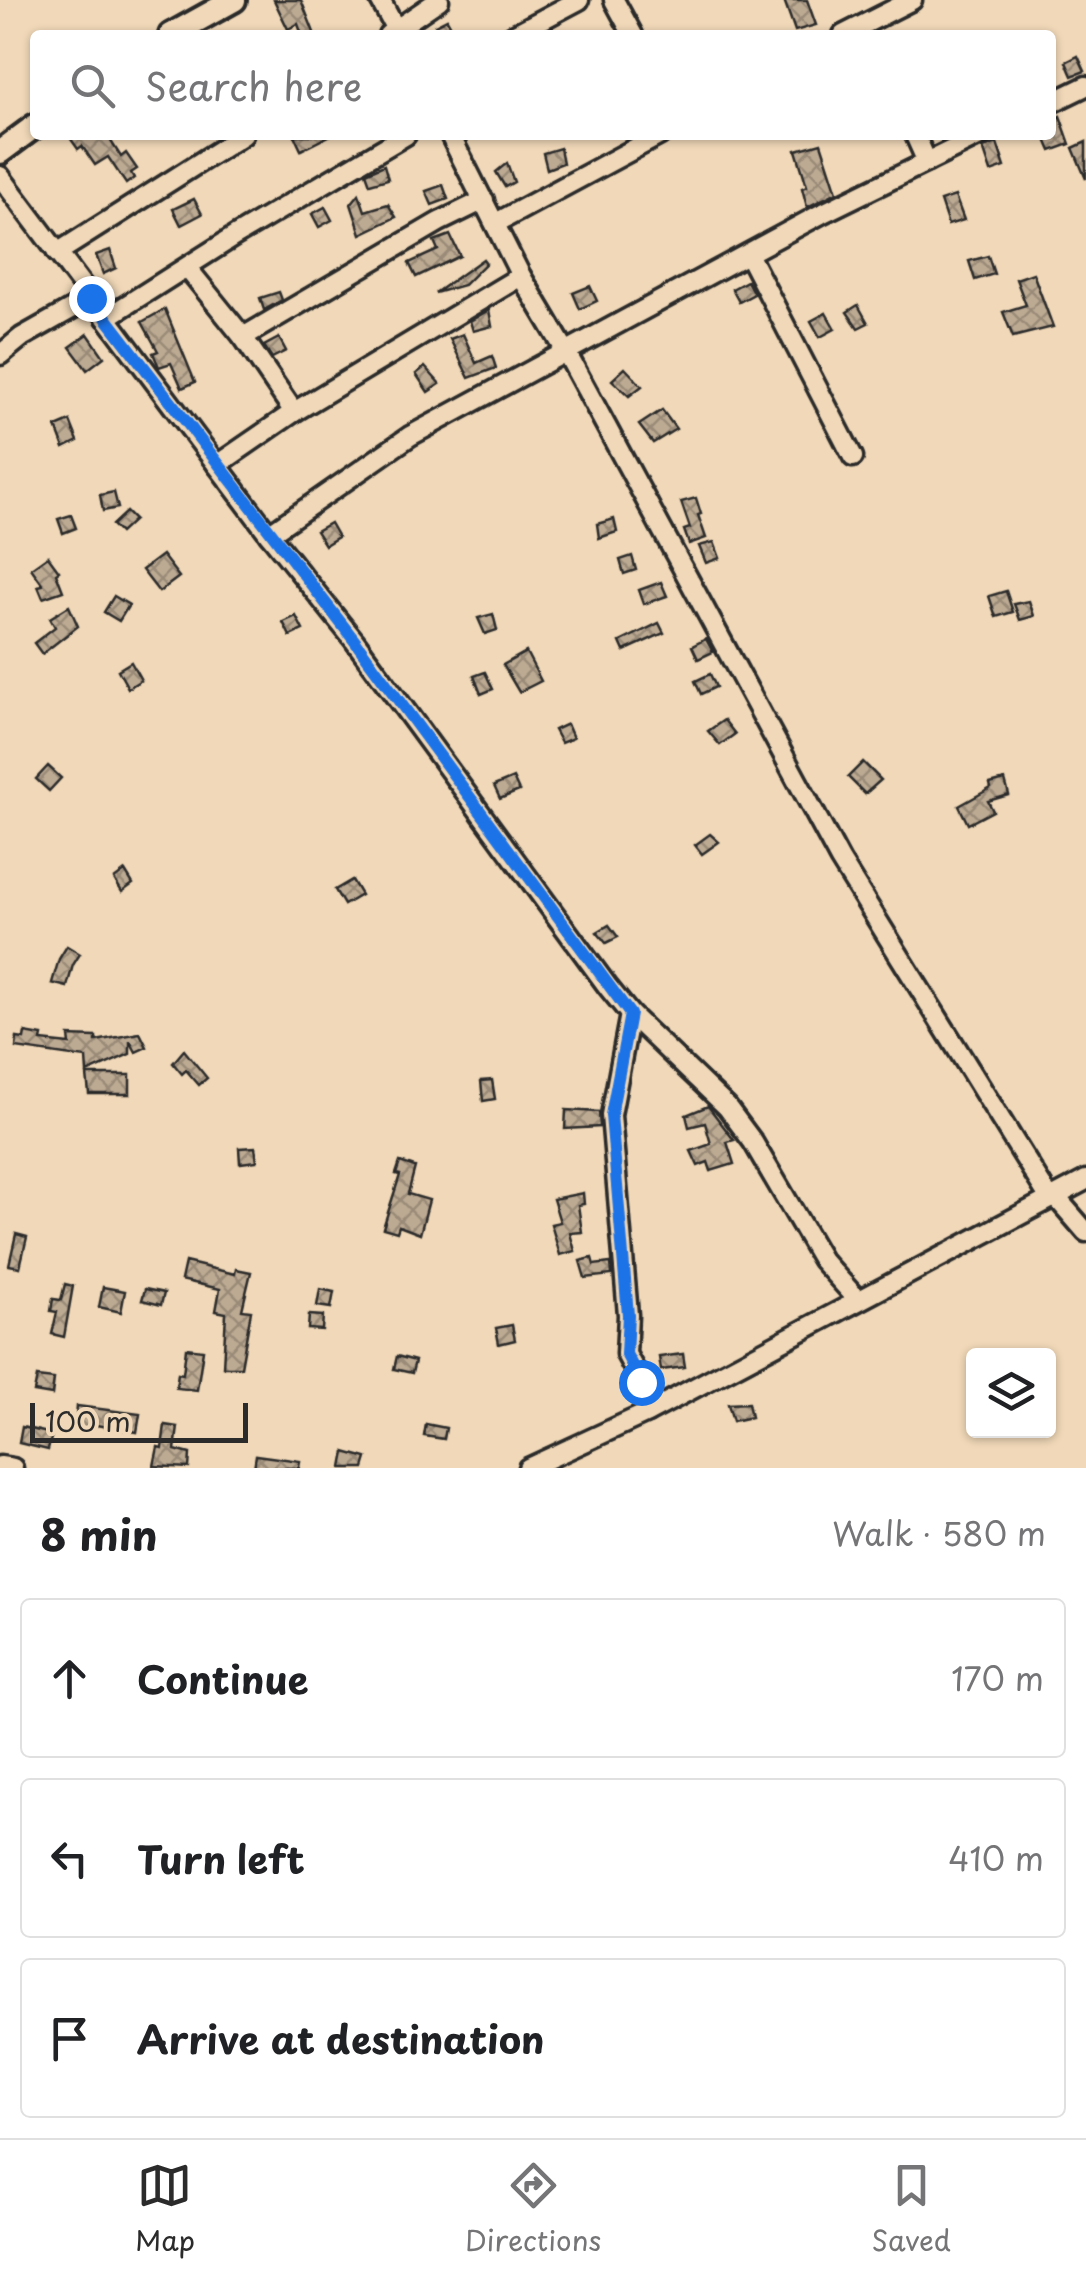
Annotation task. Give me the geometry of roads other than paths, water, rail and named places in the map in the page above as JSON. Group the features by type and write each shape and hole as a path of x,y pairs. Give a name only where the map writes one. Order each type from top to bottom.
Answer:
{"street":[{"path":"180,30 234,0"},
{"path":"380,0 393,30"},
{"path":"398,30 439,0"},
{"path":"522,30 579,0"},
{"path":"614,0 630,30"},
{"path":"869,29 912,0"},
{"path":"1056,101 1086,86"},
{"path":"0,152 30,130"},
{"path":"58,253 235,140"},
{"path":"106,318 397,140"},
{"path":"453,140 522,276 840,860 1052,1198 1086,1232"},
{"path":"496,223 651,140"},
{"path":"918,140 926,162"},
{"path":"269,534 410,436 565,350 972,140"},
{"path":"0,176 269,534 354,640 630,1014 727,1107 753,1142 822,1260 858,1300"},
{"path":"242,337 439,222 484,200"},
{"path":"748,254 853,457"},
{"path":"188,268 294,412"},
{"path":"217,465 294,412 522,276"},
{"path":"0,355 22,337 91,298"},
{"path":"630,1014 611,1115 628,1315 626,1354 641,1382 647,1413"},
{"path":"528,1468 647,1413 1086,1180"},
{"path":"0,1466 13,1468"}]}
